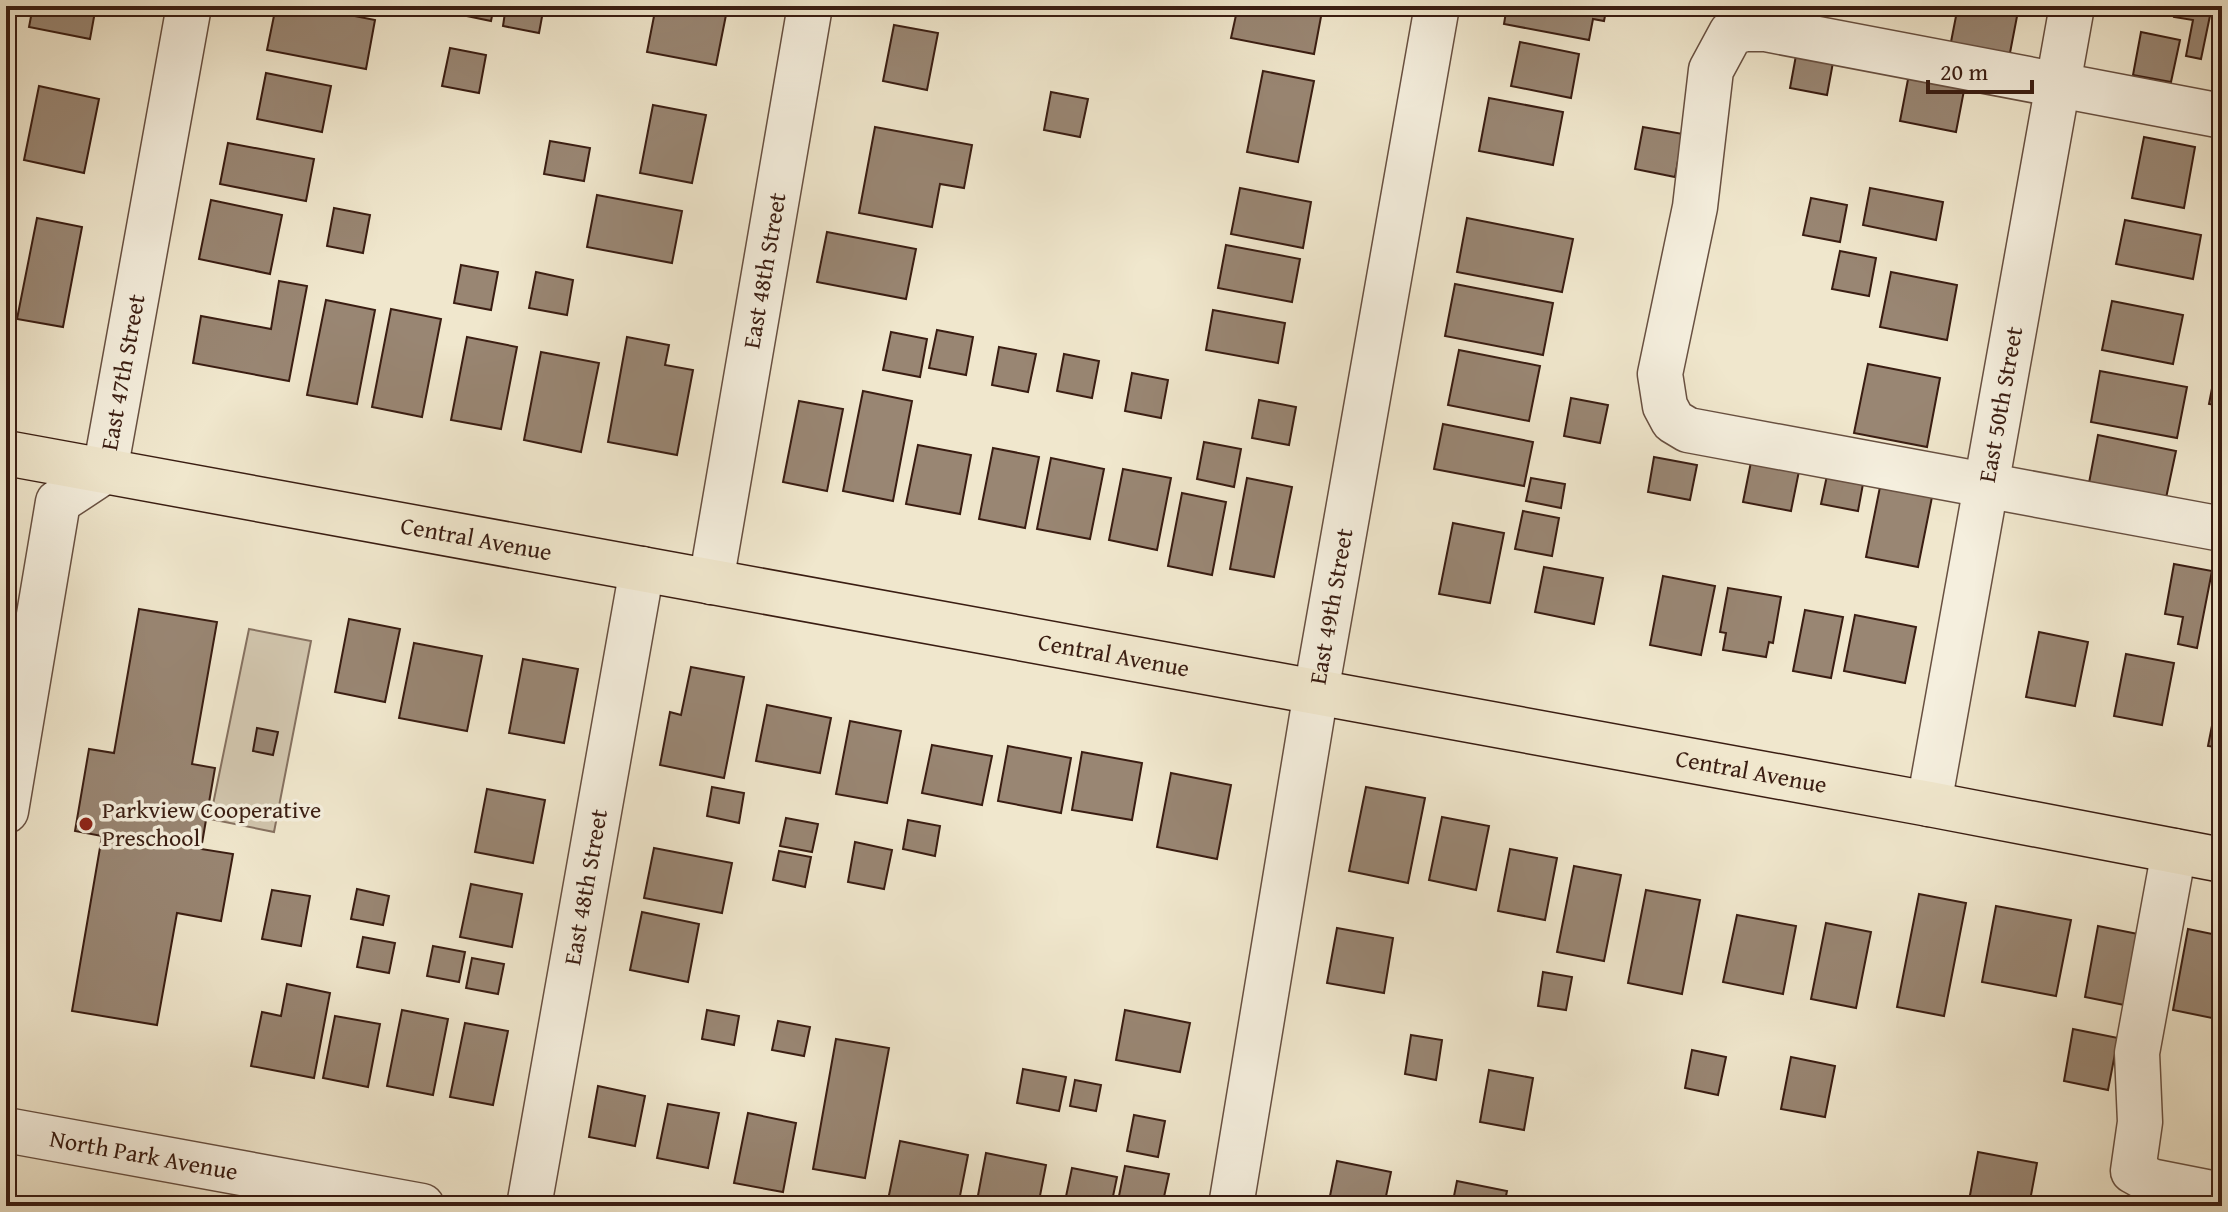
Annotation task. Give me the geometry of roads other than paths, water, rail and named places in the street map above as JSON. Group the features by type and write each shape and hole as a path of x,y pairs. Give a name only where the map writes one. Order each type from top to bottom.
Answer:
{"main road":[{"name":"Central Avenue","path":"6,453 2222,860"}],"street":[{"name":"East 47th Street","path":"6,811 58,502 105,471 189,6"},
{"name":"East 48th Street","path":"711,582 810,6"},
{"name":"East 49th Street","path":"1231,1206 1316,692 1437,6"},
{"name":"East 50th Street","path":"1929,804 2072,6"},
{"path":"2222,116 1765,29 1731,33 1711,70 1695,207 1660,374 1665,406 1673,421 1688,430 2222,529"},
{"name":"East 48th Street","path":"529,1206 642,569"},
{"path":"2174,851 2137,1053 2140,1122 2133,1171 2151,1181 2222,1195"},
{"name":"North Park Avenue","path":"6,1130 422,1206"}],"place":[{"name":"Parkview Cooperative Preschool","path":"86,824"}]}
